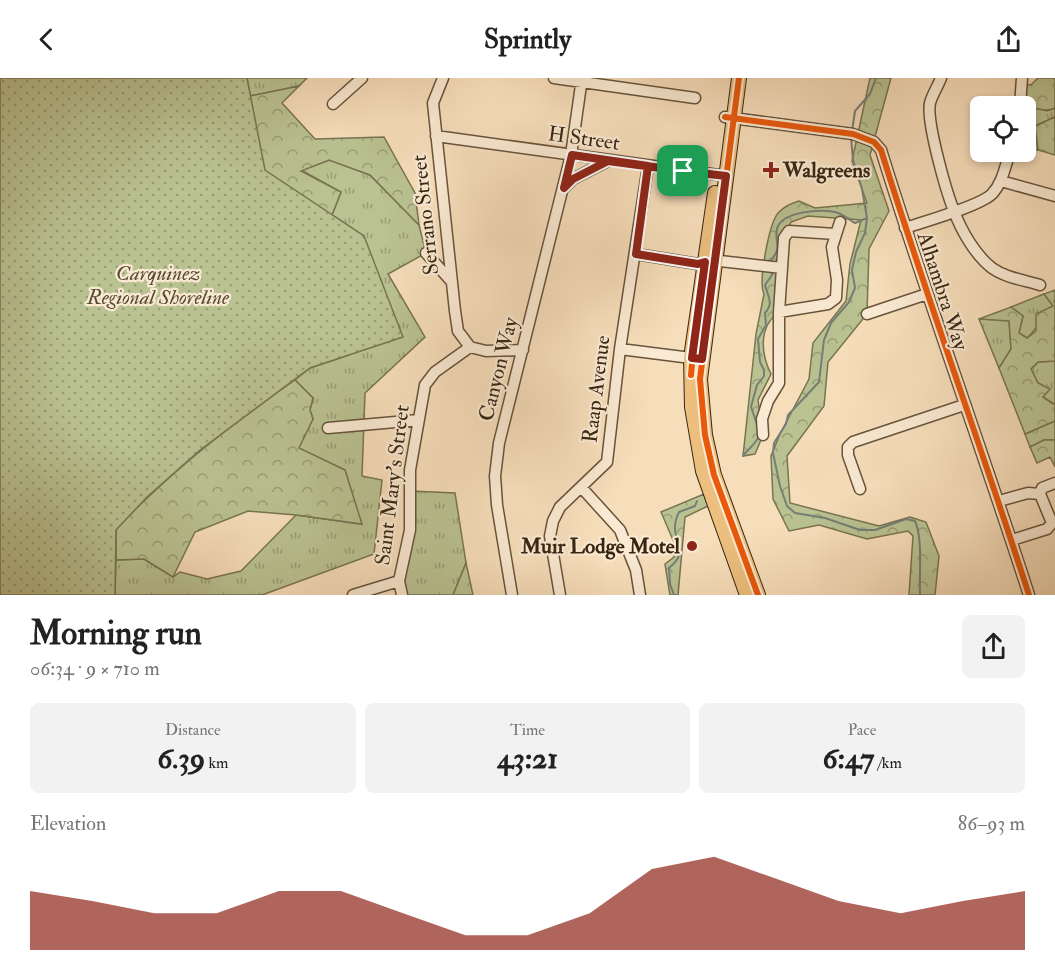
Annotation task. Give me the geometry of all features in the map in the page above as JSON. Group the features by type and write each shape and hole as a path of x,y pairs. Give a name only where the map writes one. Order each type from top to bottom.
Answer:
{"main road":[{"path":"729,78 729,118 692,407 699,455 747,595"},
{"path":"729,118 739,78"},
{"path":"697,358 711,467 758,595"}],"street":[{"path":"333,104 362,78"},
{"name":"Serrano Street","path":"443,78 433,103 436,136 458,331 470,347"},
{"path":"554,78 582,80 695,98"},
{"path":"941,78 930,103 929,122 954,212 970,241 992,268 1003,274 1040,285"},
{"path":"1021,96 1022,78"},
{"name":"Canyon Way","path":"512,595 497,505 495,476 499,443 572,155 582,80"},
{"name":"Alhambra Way","path":"729,118 846,133 864,137 874,142 880,150 904,228 999,501 1029,595"},
{"name":"H Street","path":"436,136 722,176"},
{"path":"564,188 573,179 608,161"},
{"path":"904,228 954,212 990,196 1001,181 1007,162"},
{"name":"Raap Avenue","path":"560,595 550,536 553,521 560,507 607,462 620,349 648,166"},
{"path":"1001,181 1055,196"},
{"path":"779,312 828,304 837,298 832,247 840,222"},
{"path":"763,435 762,419 768,401 779,382 779,312 773,268 784,238 789,231 836,234"},
{"path":"426,253 451,281"},
{"path":"636,254 698,264 710,262 773,268"},
{"path":"867,314 927,294"},
{"path":"470,347 486,351 523,350"},
{"name":"Saint Mary's Street","path":"402,595 399,581 410,530 410,470 425,385 435,372 470,347"},
{"path":"620,349 697,358"},
{"path":"860,489 848,455 848,447 853,442 964,405"},
{"path":"328,428 418,420"},
{"path":"1012,540 1047,529 1052,523 1040,494 1042,488 1055,483"},
{"path":"581,487 620,530 636,570 640,595"},
{"path":"999,501 1028,493 1040,494"},
{"path":"353,595 399,581"}],"green space":[{"name":"Carquinez Regional Shoreline","path":"0,78 247,78 265,170 364,236 403,337 310,368 200,450 147,497 116,530 115,595 0,595"},
{"path":"232,78 250,96 299,86 282,103 315,139 384,137 415,193 419,225 370,175 329,160 301,171 341,192 330,220 55,207"},
{"path":"247,78 307,78 299,86 250,96"},
{"path":"870,78 891,78 870,155 889,211 869,249 867,314 828,362 824,406 787,456 790,503 879,526 910,517 926,522 939,556 935,595 909,595 913,536 908,531 867,539 819,525 789,531 773,499 771,456 809,379 813,343 846,301 850,264 861,220 808,216 791,222 784,238 779,312 767,325 763,341 765,358 771,374 758,400 763,435 755,454 743,456 756,334 764,294 763,265 775,218 788,205 799,201 815,208 867,203 852,161"},
{"path":"1038,78 1055,78 1055,108 1047,110 1036,108 1036,96 1020,96 1020,83 1031,85"},
{"path":"1036,108 1047,111 1055,108 1055,117 1036,126"},
{"path":"1055,117 1055,155 1038,150 1036,126"},
{"path":"330,160 370,175 419,225 426,253 388,274 425,337 365,393 362,476 382,480 374,554 262,595 115,595 116,560 144,559 173,577 180,572 207,579 241,571 296,515 361,524 345,470 298,448 313,419 310,410 313,398 295,380 310,368 346,356 364,236 332,215 341,192 301,170"},
{"path":"1055,290 1055,361 1038,362 1031,369 1038,383 1050,389 1043,397 1055,403 1055,421 1025,434 999,368 1011,349 1009,321 979,319 1011,307 1023,316 1019,333 1027,338 1036,331 1036,314 1053,306 1044,294"},
{"path":"1044,294 1054,306 1046,312 1027,338 1019,333 1023,316 1011,307"},
{"path":"979,319 1009,320 1011,349 999,368"},
{"path":"1055,361 1054,404 1043,397 1049,389 1038,383 1031,369 1038,362"},
{"path":"295,380 313,398 310,410 313,419 299,448 345,470 362,524 248,511 195,532 173,577 144,559 116,560 116,529 202,450"},
{"path":"1055,421 1055,440 1044,440 1030,447 1025,434"},
{"path":"1044,440 1055,440 1055,467 1050,457 1037,463 1030,447"},
{"path":"410,491 455,493 466,563 453,595 402,595"},
{"path":"704,494 708,506 685,517 678,595 670,595 665,564 674,557 676,547 661,512"},
{"path":"466,563 473,595 453,595"}],"waterway":[{"path":"852,131 855,111 870,94 876,78"},
{"path":"851,137 853,160 862,189 867,218 865,233 856,252 852,270 855,288 849,302 831,323 824,340 819,382 788,415 786,424 774,443 773,453 787,506 795,513 825,518 860,530 875,530 906,519 915,521 920,546 920,595"},
{"path":"772,264 771,260 777,252 777,229 786,218 814,211 838,213 855,223 867,218"},
{"path":"758,427 751,407 757,385 764,376 758,339 766,325 765,313 770,303 765,285 772,275 772,270"},
{"path":"743,456 759,436"},
{"path":"674,595 670,584 669,568 679,555 676,521 679,512 695,506 697,501"}],"cycle path":[{"path":"739,78 700,379 705,435 714,475 758,595"},
{"path":"725,117 853,134 874,142 881,150 1029,595"},
{"path":"691,375 697,310 705,262"}],"place":[{"name":"Walgreens","path":"771,170"},
{"name":"Muir Lodge Motel","path":"692,546"}],"route":[{"path":"683,171 676,170 608,161 573,179 564,188 572,155 648,166 636,254 698,264 705,262 692,358 702,359 726,176 683,171"}]}
